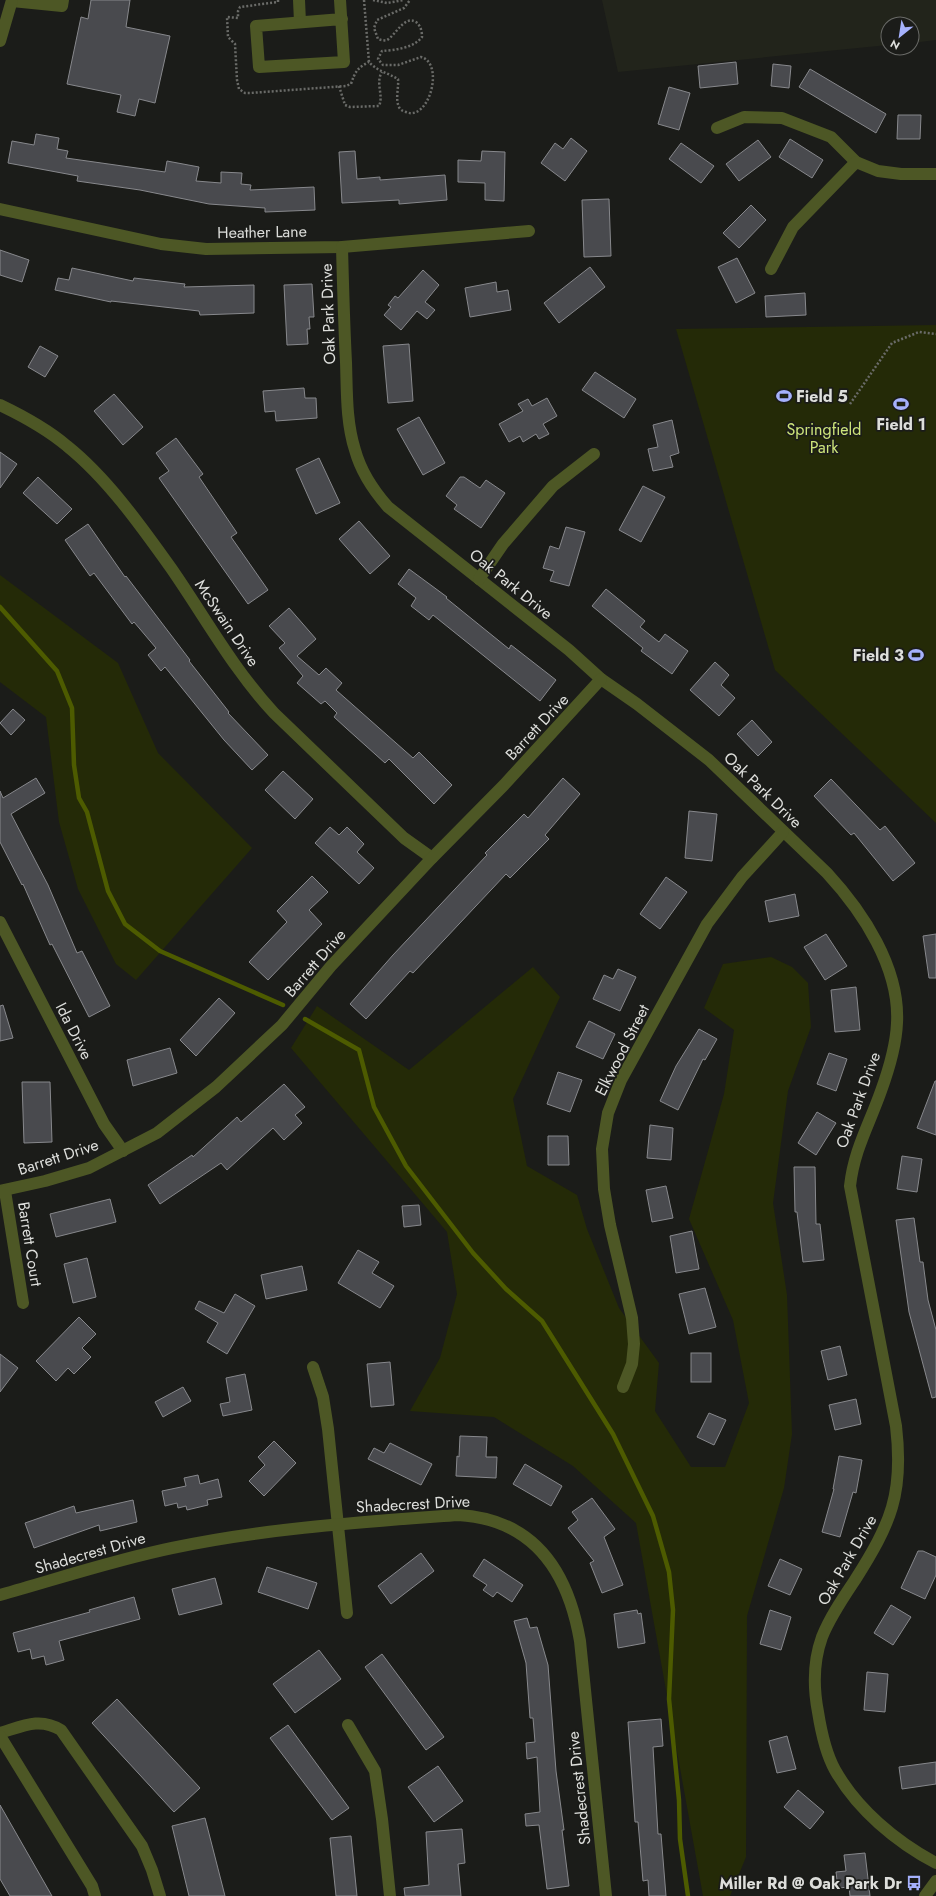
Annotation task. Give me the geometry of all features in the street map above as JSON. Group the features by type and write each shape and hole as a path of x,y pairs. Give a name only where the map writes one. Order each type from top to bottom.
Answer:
{"street":[{"path":"0,41 12,0 62,6 63,0"},
{"path":"299,0 300,22"},
{"path":"340,0 342,19 344,62 259,67 256,26 342,19"},
{"path":"717,128 744,117 782,118 831,137 856,162 878,171 901,174 936,174"},
{"path":"771,270 793,227 856,162"},
{"name":"Heather Lane","path":"0,210 161,244 214,249 342,247 529,231"},
{"name":"Oak Park Drive","path":"342,247 347,397 352,438 360,464 370,485 388,507 569,650 601,679 637,704 709,760 842,889 856,908 887,965 894,989 897,1010 896,1037 890,1066 854,1159 850,1186 896,1426 900,1467 896,1494 884,1532 834,1612 823,1636 814,1668 815,1697 826,1750 834,1769 845,1785 866,1810 891,1834 918,1853 936,1863"},
{"name":"McSwain Drive","path":"0,405 49,433 82,459 119,500 171,568 232,662 254,692 404,838 432,858"},
{"path":"479,579 503,544 553,486 594,454"},
{"name":"Barrett Drive","path":"2,1191 89,1168 157,1133 177,1120 246,1060 282,1025 331,966 432,858 504,785 601,679"},
{"name":"Elkwood Street","path":"622,1386 632,1364 634,1344 632,1318 610,1225 604,1189 602,1149 608,1113 621,1080 707,924 742,877 783,832"},
{"name":"Ida Drive","path":"0,922 104,1124 123,1151"},
{"name":"Barrett Court","path":"2,1191 23,1303"},
{"path":"313,1367 324,1403 339,1524 347,1613"},
{"name":"Shadecrest Drive","path":"0,1596 121,1560 224,1538 339,1524 458,1515 476,1516 504,1523 524,1535 549,1560 564,1584 574,1609 580,1641 606,1896"},
{"path":"0,1732 46,1723 61,1730 142,1846 152,1870 160,1896"},
{"path":"348,1725 375,1771 382,1819 390,1896"},
{"path":"0,1736 92,1886 95,1896"},
{"path":"925,1896 936,1881"}],"path":[{"path":"364,0 369,62 383,72 387,72 398,79 399,107 409,114 416,113 423,108 429,97 433,79 433,68 430,62 426,58 421,57 389,66 383,65 378,59 382,51 413,45 419,42 422,37 422,31 419,25 410,21 405,23 387,40 382,41 378,39 374,28 377,20 404,8 410,0"},
{"path":"373,0 387,3 404,0"},
{"path":"339,86 345,105 350,107 379,106 378,83 379,77 383,72"},
{"path":"850,404 892,343 919,332 936,334"}],"shaded area":[{"path":"602,0 936,0 936,40 920,42 920,16 880,16 880,46 618,72"}],"green space":[{"name":"Springfield Park","path":"936,325 936,823 775,670 676,329"},
{"path":"0,575 118,663 158,753 252,848 136,980 116,964 78,889 59,822 46,717 0,682"},
{"path":"771,957 792,967 808,983 811,1027 788,1091 773,1203 787,1295 792,1434 784,1488 747,1616 746,1857 730,1896 703,1896 636,1523 573,1466 494,1417 410,1411 440,1358 457,1294 447,1232 291,1048 317,1006 409,1070 533,967 560,997 513,1099 527,1166 577,1195 587,1229 619,1308 659,1363 655,1411 691,1467 725,1467 749,1403 733,1320 689,1219 724,1094 734,1030 704,1008 723,964"}],"building":[{"path":"91,0 130,0 126,27 170,36 155,103 139,99 135,116 117,112 121,95 67,84 81,17 88,19"},
{"path":"736,62 738,84 700,88 698,66"},
{"path":"773,64 791,66 789,88 771,86"},
{"path":"810,69 886,114 876,133 799,87"},
{"path":"669,87 690,93 679,130 658,124"},
{"path":"898,115 921,115 920,139 897,139"},
{"path":"36,134 59,138 57,149 68,151 66,158 165,172 167,161 199,167 196,181 221,183 221,172 242,173 241,184 251,185 250,190 314,187 315,210 265,212 265,208 209,204 140,190 77,181 78,176 8,163 12,141 34,145"},
{"path":"571,138 587,151 565,181 541,163 555,143 563,149"},
{"path":"790,139 823,160 812,178 779,157"},
{"path":"758,140 771,157 739,181 726,164"},
{"path":"681,143 714,166 701,183 669,159"},
{"path":"355,151 357,179 380,177 380,180 445,175 447,200 399,204 399,200 342,203 339,152"},
{"path":"482,151 505,152 504,201 485,200 485,183 458,182 458,160 481,161"},
{"path":"609,199 611,256 584,257 582,200"},
{"path":"751,205 766,220 739,248 723,233"},
{"path":"0,250 29,260 22,282 0,275"},
{"path":"737,258 755,293 736,303 718,267"},
{"path":"590,267 605,287 559,323 544,303"},
{"path":"72,268 133,281 134,278 185,284 184,287 254,285 254,313 200,315 199,311 111,302 55,290 58,278 69,280"},
{"path":"423,270 439,285 425,302 435,310 427,319 417,311 401,330 384,315 391,307 388,305 395,296 398,298"},
{"path":"496,282 497,292 508,290 511,310 470,317 465,288"},
{"path":"312,284 314,317 309,317 310,329 307,329 308,344 287,345 284,285"},
{"path":"805,293 806,315 766,317 765,296"},
{"path":"409,344 413,401 388,403 383,346"},
{"path":"40,346 58,356 45,377 28,367"},
{"path":"595,372 636,399 624,418 582,390"},
{"path":"304,388 305,398 316,398 317,418 276,421 275,411 265,412 263,391"},
{"path":"114,394 143,427 123,445 94,411"},
{"path":"547,398 557,416 543,424 549,434 539,439 536,434 523,442 520,436 509,442 499,424 523,411 518,404 528,399 532,406"},
{"path":"419,417 445,463 423,475 397,429"},
{"path":"672,420 679,453 670,456 673,467 653,471 648,449 658,447 653,425"},
{"path":"176,438 203,474 199,477 237,533 231,537 268,590 248,604 159,478 169,471 156,453"},
{"path":"0,452 17,464 0,488"},
{"path":"319,458 340,503 316,514 296,469"},
{"path":"38,477 72,509 57,524 23,493"},
{"path":"460,477 464,477 480,488 486,480 505,493 481,528 454,509 457,505 446,496"},
{"path":"643,486 665,497 641,542 619,530"},
{"path":"359,521 390,556 370,574 339,539"},
{"path":"88,524 125,577 126,576 190,660 189,661 229,712 228,713 268,755 252,770 224,740 165,667 161,671 148,655 156,648 134,622 132,624 94,573 90,576 65,540"},
{"path":"566,527 585,532 569,586 550,581 554,571 543,568 550,546 559,549"},
{"path":"409,569 447,597 446,598 509,649 511,645 556,680 540,701 433,615 429,620 411,606 416,598 398,584"},
{"path":"606,589 645,621 640,627 659,642 665,634 688,651 672,674 641,651 643,648 592,606"},
{"path":"289,608 316,639 297,656 319,675 326,668 342,683 336,690 413,758 419,752 452,785 434,804 389,759 385,763 334,717 337,713 325,701 321,704 297,683 303,676 279,648 285,643 269,626"},
{"path":"715,662 729,675 721,685 735,698 719,716 690,690"},
{"path":"13,709 25,720 11,735 0,723"},
{"path":"752,720 772,742 758,756 737,734"},
{"path":"283,771 313,799 295,819 265,790"},
{"path":"36,778 45,793 11,814 48,885 77,953 82,951 110,1006 89,1017 52,944 50,945 23,884 22,885 0,842 0,791 3,798"},
{"path":"563,778 580,794 545,835 549,839 510,878 506,874 413,973 410,971 366,1019 350,1004 393,955 487,855 485,853 524,814 528,818"},
{"path":"831,779 880,830 885,826 915,863 893,881 854,833 851,835 814,796"},
{"path":"689,811 717,814 712,861 685,858"},
{"path":"330,827 339,835 347,827 364,844 357,852 374,868 359,884 315,843"},
{"path":"312,876 328,892 309,910 322,924 268,980 249,962 287,922 277,911"},
{"path":"666,877 687,892 660,929 640,914"},
{"path":"795,894 799,916 769,922 765,901"},
{"path":"826,934 847,966 825,980 804,947"},
{"path":"936,934 936,978 929,978 923,936"},
{"path":"618,969 636,977 620,1011 593,999 604,975 613,979"},
{"path":"856,987 860,1030 835,1032 831,990"},
{"path":"219,998 235,1013 196,1056 180,1040"},
{"path":"3,1005 13,1038 0,1041 0,1006"},
{"path":"589,1021 615,1034 603,1059 576,1047"},
{"path":"699,1029 717,1039 705,1060 703,1059 678,1110 660,1101 676,1066"},
{"path":"170,1048 177,1073 133,1086 127,1060"},
{"path":"829,1053 847,1059 836,1091 817,1084"},
{"path":"558,1072 582,1080 570,1112 547,1104"},
{"path":"936,1081 936,1135 917,1128"},
{"path":"22,1082 50,1082 52,1142 24,1143"},
{"path":"284,1084 305,1107 295,1115 302,1123 284,1140 273,1128 227,1170 221,1163 160,1204 148,1185 192,1155 193,1157 237,1117 241,1122"},
{"path":"817,1112 836,1123 816,1155 798,1143"},
{"path":"650,1125 673,1128 671,1160 647,1158"},
{"path":"548,1136 568,1136 569,1165 548,1165"},
{"path":"902,1156 922,1159 917,1192 897,1189"},
{"path":"794,1167 815,1167 816,1224 820,1224 824,1260 803,1262 797,1212 795,1212"},
{"path":"666,1186 673,1218 652,1222 646,1190"},
{"path":"110,1199 116,1222 56,1237 50,1214"},
{"path":"419,1205 421,1225 404,1227 402,1206"},
{"path":"914,1218 920,1262 923,1262 928,1300 936,1330 936,1397 932,1398 909,1312 896,1220"},
{"path":"692,1231 699,1269 676,1273 670,1236"},
{"path":"358,1250 379,1262 372,1273 394,1286 380,1308 338,1283"},
{"path":"87,1258 96,1297 73,1303 64,1264"},
{"path":"302,1266 307,1290 266,1299 261,1275"},
{"path":"705,1288 716,1327 689,1334 679,1294"},
{"path":"235,1294 255,1306 227,1354 207,1342 218,1323 195,1309 199,1301 224,1313"},
{"path":"79,1317 96,1334 82,1348 91,1357 74,1374 68,1368 56,1381 36,1361"},
{"path":"840,1346 847,1375 828,1380 821,1351"},
{"path":"691,1353 711,1353 711,1382 691,1382"},
{"path":"0,1354 18,1368 0,1392"},
{"path":"390,1362 394,1405 371,1407 367,1364"},
{"path":"245,1374 252,1410 223,1416 220,1404 230,1402 226,1378"},
{"path":"183,1387 191,1401 163,1417 155,1402"},
{"path":"856,1399 861,1424 835,1430 829,1405"},
{"path":"709,1413 726,1420 714,1445 697,1437"},
{"path":"460,1436 487,1437 486,1457 497,1457 496,1478 456,1476"},
{"path":"274,1441 296,1463 264,1496 249,1481 265,1465 258,1457"},
{"path":"390,1443 432,1464 421,1485 368,1459 374,1448 384,1453"},
{"path":"839,1456 862,1460 856,1493 853,1492 840,1537 822,1532 834,1489"},
{"path":"525,1464 562,1486 551,1506 513,1484"},
{"path":"198,1475 200,1484 218,1479 222,1497 207,1500 208,1505 187,1510 186,1506 178,1508 177,1503 165,1506 162,1491 186,1486 184,1478"},
{"path":"592,1498 615,1529 604,1537 623,1585 602,1593 590,1563 594,1561 568,1528 578,1520 572,1512"},
{"path":"133,1500 137,1522 100,1531 99,1525 34,1548 25,1523 74,1506 76,1513"},
{"path":"918,1551 923,1551 936,1557 936,1575 925,1599 901,1588"},
{"path":"421,1553 434,1571 391,1604 378,1586"},
{"path":"484,1559 523,1585 512,1602 497,1592 493,1597 483,1590 487,1585 473,1576"},
{"path":"780,1559 802,1569 790,1595 768,1586"},
{"path":"267,1567 317,1583 308,1609 258,1592"},
{"path":"215,1578 222,1604 179,1615 172,1589"},
{"path":"134,1597 140,1619 59,1641 64,1660 46,1665 44,1656 32,1659 30,1649 18,1652 13,1633 90,1612 89,1610"},
{"path":"891,1605 911,1617 893,1645 874,1633"},
{"path":"637,1610 638,1614 641,1613 645,1643 618,1648 614,1614"},
{"path":"770,1610 791,1617 781,1650 760,1644"},
{"path":"527,1618 530,1628 537,1627 548,1665 556,1771 564,1830 562,1830 569,1886 547,1889 539,1825 526,1826 525,1814 540,1812 537,1757 527,1759 526,1743 535,1742 533,1718 530,1718 526,1663 514,1621"},
{"path":"319,1650 341,1679 295,1713 273,1684"},
{"path":"382,1654 444,1737 426,1750 365,1667"},
{"path":"867,1672 888,1674 885,1712 864,1710"},
{"path":"117,1699 200,1788 174,1812 92,1723"},
{"path":"661,1719 663,1746 653,1747 658,1834 661,1834 666,1896 649,1896 648,1880 643,1881 638,1822 635,1822 628,1722"},
{"path":"288,1725 349,1808 332,1820 270,1738"},
{"path":"787,1736 796,1769 777,1773 769,1741"},
{"path":"936,1762 936,1784 902,1789 899,1767"},
{"path":"438,1766 463,1801 434,1822 408,1787"},
{"path":"798,1790 824,1812 810,1829 784,1807"},
{"path":"0,1805 52,1896 10,1896 0,1879"},
{"path":"205,1818 225,1896 189,1896 172,1826"},
{"path":"462,1829 465,1863 458,1864 461,1896 405,1896 404,1888 429,1885 426,1832"},
{"path":"351,1836 357,1896 336,1896 330,1838"},
{"path":"865,1853 870,1896 850,1896 849,1887 838,1888 836,1872 846,1871 844,1855"}],"waterway":[{"path":"0,607 57,671 72,708 74,765 79,798 87,812 108,891 125,924 160,951 283,1005"},
{"path":"305,1019 359,1050 374,1107 406,1166 473,1253 506,1289 542,1321 613,1434 653,1516 669,1572 673,1610 669,1699 679,1800 680,1839 688,1896"}],"place":[{"name":"Field 5","path":"784,396"},
{"name":"Field 1","path":"901,404"},
{"name":"Field 3","path":"916,655"},
{"name":"Miller Rd @ Oak Park Dr","path":"914,1883"}]}
